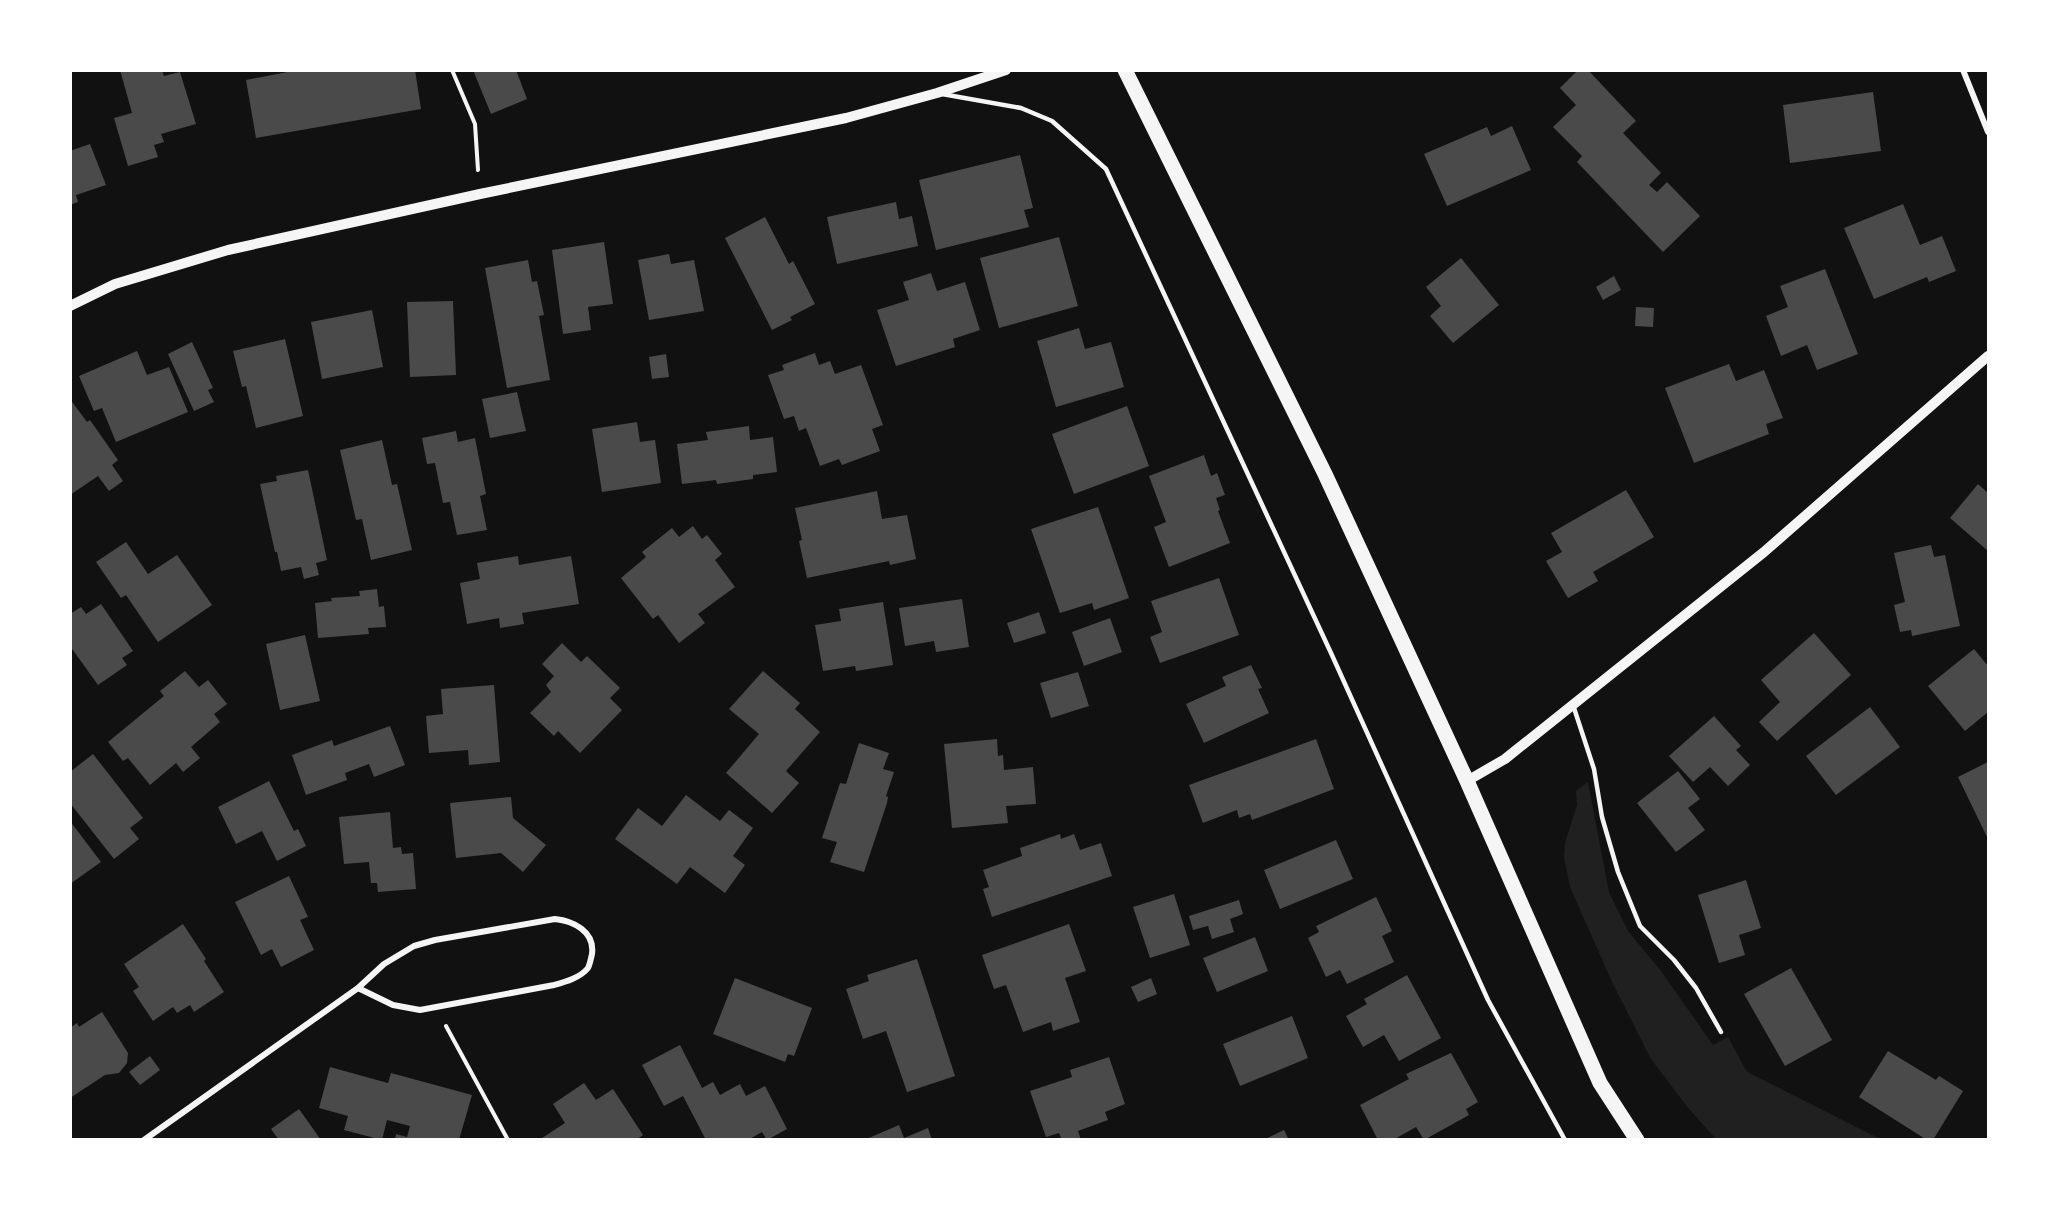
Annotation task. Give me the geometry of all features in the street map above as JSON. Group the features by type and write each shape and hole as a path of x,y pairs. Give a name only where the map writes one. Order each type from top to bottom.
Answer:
{"main road":[{"path":"1125,70 1324,474 1467,781 1600,1083 1637,1140"}],"street":[{"path":"70,306 115,284 228,250 480,194 846,118 937,93 1006,70"},
{"path":"1963,70 1989,132"},
{"path":"1467,781 1505,759 1764,552 1989,356"},
{"path":"144,1140 358,988 384,964 414,946 435,940 555,919 576,924 584,930 592,950 588,968 579,976 568,981 420,1010 393,1005 358,988"}],"lane":[{"path":"937,93 1021,108 1052,121 1106,170 1331,653 1488,1000 1565,1140"},
{"path":"1573,705 1594,769 1602,817 1618,872 1641,926 1674,960 1696,988 1721,1032"}],"path":[{"path":"452,70 475,124 480,194"},
{"path":"435,1007 508,1140"}],"shaded area":[{"path":"1588,782 1609,892 1628,931 1661,971 1713,1045 1728,1037 1747,1072 1880,1139 1716,1139 1689,1109 1651,1059 1612,982 1570,887 1564,857 1565,843 1577,805 1576,791"}],"building":[{"path":"120,70 162,70 164,76 180,72 196,124 161,134 164,142 154,145 158,157 128,166 114,118 132,113"},
{"path":"298,70 415,70 421,109 256,138 246,80"},
{"path":"473,70 516,70 527,99 491,114"},
{"path":"1578,70 1588,70 1636,121 1623,133 1661,173 1649,185 1657,192 1667,182 1700,216 1663,252 1577,162 1582,156 1553,127 1576,105 1560,88"},
{"path":"1873,92 1881,151 1790,163 1783,105"},
{"path":"1512,126 1531,170 1447,206 1424,154 1487,127 1491,136"},
{"path":"90,144 106,185 76,195 78,202 70,205 70,151"},
{"path":"1020,155 1033,208 1024,210 1029,227 936,250 919,180"},
{"path":"896,202 899,219 912,216 918,246 837,264 827,217"},
{"path":"1903,204 1920,245 1942,236 1956,271 1929,282 1927,277 1874,299 1844,228"},
{"path":"765,217 789,264 793,261 815,304 790,317 792,320 772,330 725,238"},
{"path":"1059,237 1078,306 999,328 980,258"},
{"path":"604,242 613,304 588,307 591,330 563,334 552,250"},
{"path":"669,254 671,264 694,260 704,311 649,320 638,260"},
{"path":"1461,258 1499,305 1453,343 1430,316 1441,306 1426,287"},
{"path":"528,260 532,282 537,281 544,315 539,316 550,380 507,388 485,268"},
{"path":"1825,269 1858,354 1817,370 1807,345 1781,356 1766,316 1788,307 1780,286"},
{"path":"931,273 937,291 965,282 980,330 953,339 955,347 896,366 877,310 909,300 903,282"},
{"path":"1614,276 1621,290 1603,300 1596,287"},
{"path":"453,301 456,375 410,377 407,302"},
{"path":"1636,307 1654,308 1653,327 1635,326"},
{"path":"372,310 383,367 322,379 311,322"},
{"path":"1079,328 1085,349 1111,342 1124,387 1056,407 1037,341"},
{"path":"285,339 303,416 256,428 246,386 242,387 233,351"},
{"path":"192,342 213,388 208,390 214,402 194,411 168,354"},
{"path":"137,351 147,375 169,367 188,412 116,442 102,408 94,411 79,376"},
{"path":"815,353 819,365 830,361 835,374 861,365 883,425 872,429 880,451 842,465 839,459 820,466 806,428 799,431 794,416 784,419 768,375 784,370 782,365"},
{"path":"666,354 669,377 652,379 649,357"},
{"path":"1729,364 1736,381 1764,370 1783,418 1766,424 1769,434 1694,463 1665,388"},
{"path":"517,392 526,431 490,438 482,399"},
{"path":"70,399 87,422 90,420 118,460 112,465 123,481 109,491 98,476 70,495"},
{"path":"1127,406 1149,466 1074,494 1052,434"},
{"path":"637,422 640,442 655,440 661,483 602,492 592,429"},
{"path":"749,426 750,440 773,437 777,472 753,475 753,479 717,484 716,480 682,484 677,444 708,440 706,432"},
{"path":"456,431 458,442 475,438 486,494 480,496 487,530 457,535 450,502 443,503 435,463 427,464 422,438"},
{"path":"382,440 392,485 397,484 412,550 371,560 362,519 356,520 340,450"},
{"path":"1204,455 1211,476 1217,473 1225,495 1216,498 1220,510 1218,511 1230,543 1169,567 1154,527 1166,522 1149,476"},
{"path":"308,470 327,560 316,563 319,575 304,579 301,567 281,571 260,484 277,481 276,476"},
{"path":"1978,484 1988,493 1988,551 1950,518"},
{"path":"1626,490 1654,537 1593,572 1598,581 1568,598 1546,561 1562,552 1551,533"},
{"path":"877,491 882,519 907,515 916,559 890,565 889,561 807,578 795,508"},
{"path":"1098,507 1129,598 1094,610 1092,603 1060,613 1031,529"},
{"path":"693,526 702,539 707,535 722,554 715,560 735,587 698,614 705,623 679,643 658,615 653,619 621,578 646,557 642,552 672,528 679,537"},
{"path":"126,542 148,574 177,555 212,605 158,642 126,595 121,598 96,562"},
{"path":"1931,545 1934,557 1945,555 1960,626 1912,636 1911,630 1900,632 1894,605 1905,602 1894,553"},
{"path":"518,556 519,565 571,556 579,604 522,613 524,624 500,628 499,618 467,624 460,583 480,579 477,563"},
{"path":"1219,578 1239,635 1160,663 1150,637 1162,632 1151,601"},
{"path":"377,589 379,607 384,606 386,627 368,628 369,634 318,638 315,603 332,601 331,598 360,596 359,591"},
{"path":"962,599 969,647 936,652 934,641 905,646 899,608"},
{"path":"883,602 893,665 856,671 855,666 823,671 815,625 841,621 839,609"},
{"path":"101,604 133,651 122,658 127,665 98,685 70,646 70,614 81,607 86,614"},
{"path":"1039,612 1046,633 1014,643 1007,623"},
{"path":"1110,618 1122,652 1084,666 1072,632"},
{"path":"1814,633 1851,675 1777,741 1759,722 1780,702 1761,680"},
{"path":"305,635 320,701 280,710 266,644"},
{"path":"562,643 581,662 587,656 620,688 610,698 622,710 580,753 558,731 554,736 530,713 551,692 546,685 554,676 542,664"},
{"path":"1974,649 1988,666 1988,712 1965,731 1928,686"},
{"path":"1251,665 1262,688 1258,689 1269,713 1204,743 1186,704 1226,686 1222,677"},
{"path":"185,671 199,687 208,680 227,704 214,714 220,722 191,747 200,758 183,772 176,763 150,785 128,758 123,761 108,742 164,696 160,691"},
{"path":"763,671 800,703 795,709 820,732 786,771 799,783 772,813 726,773 759,734 729,709"},
{"path":"1078,672 1089,706 1051,718 1040,683"},
{"path":"494,685 500,762 469,765 468,750 429,753 426,716 443,714 441,689"},
{"path":"1870,707 1900,747 1836,795 1806,756"},
{"path":"1714,716 1741,746 1736,750 1750,765 1728,786 1710,767 1693,782 1669,756"},
{"path":"390,726 405,765 374,777 369,764 345,773 347,780 306,795 292,755 332,740 334,746"},
{"path":"997,739 998,756 1003,755 1004,770 1033,767 1036,804 1006,806 1008,823 952,828 944,744"},
{"path":"1316,739 1334,789 1252,820 1250,814 1239,818 1237,810 1203,823 1189,785"},
{"path":"859,743 889,753 883,769 894,772 886,796 888,797 887,803 864,872 830,862 837,842 822,838 840,783 846,784"},
{"path":"93,754 143,818 130,828 139,839 114,859 70,803 70,772"},
{"path":"1988,762 1988,839 1958,777"},
{"path":"1678,771 1700,799 1688,808 1705,830 1676,852 1637,803"},
{"path":"269,781 294,831 298,829 306,846 277,861 262,831 236,844 218,807"},
{"path":"686,795 720,821 729,810 753,828 733,856 745,865 725,893 690,867 677,884 615,839 638,808 662,826"},
{"path":"511,797 513,818 546,845 523,872 501,853 456,858 450,803"},
{"path":"390,812 393,848 401,847 402,854 413,853 416,889 378,892 377,883 371,883 369,862 344,864 339,817"},
{"path":"70,821 101,862 70,884"},
{"path":"1060,834 1061,839 1074,834 1080,850 1101,843 1112,876 992,917 983,889 989,887 983,870 1022,856 1020,848"},
{"path":"1336,840 1353,879 1280,909 1264,870"},
{"path":"289,876 308,917 300,920 314,950 281,967 272,949 261,955 235,902"},
{"path":"1746,880 1761,928 1739,935 1745,955 1719,963 1698,895"},
{"path":"1174,894 1190,945 1150,958 1133,907"},
{"path":"1376,897 1392,931 1382,936 1394,962 1347,984 1340,970 1326,977 1308,938 1319,932 1316,926"},
{"path":"1239,900 1243,914 1230,919 1234,932 1212,939 1208,926 1193,930 1189,916"},
{"path":"183,924 224,992 194,1012 190,1005 177,1013 173,1007 153,1021 133,991 139,987 124,964"},
{"path":"1069,924 1086,971 1065,978 1080,1022 1053,1031 1051,1022 1023,1032 1006,985 994,989 982,955"},
{"path":"1255,937 1268,971 1217,992 1203,958"},
{"path":"917,959 955,1076 907,1092 886,1031 863,1039 846,989 869,981 867,975"},
{"path":"1791,968 1832,1040 1785,1066 1744,994"},
{"path":"1407,975 1441,1038 1399,1061 1384,1035 1363,1047 1346,1016 1367,1004 1364,999"},
{"path":"735,978 812,1008 794,1056 788,1054 785,1062 713,1034"},
{"path":"1151,978 1157,994 1138,1002 1131,987"},
{"path":"102,1012 128,1053 127,1063 119,1073 105,1075 70,1098 70,1028 77,1023 79,1027"},
{"path":"1292,1016 1308,1058 1240,1086 1223,1044"},
{"path":"680,1045 702,1088 713,1082 720,1095 740,1084 746,1096 765,1086 787,1129 767,1140 762,1132 748,1140 706,1140 683,1096 664,1106 642,1065"},
{"path":"1888,1051 1936,1080 1939,1076 1963,1091 1933,1140 1927,1140 1859,1097"},
{"path":"1451,1053 1478,1102 1466,1109 1469,1115 1424,1140 1416,1127 1393,1140 1390,1138 1378,1140 1360,1105 1409,1079 1406,1074"},
{"path":"150,1056 160,1070 140,1085 129,1072"},
{"path":"1109,1057 1125,1104 1105,1112 1108,1120 1078,1131 1081,1140 1062,1140 1059,1133 1046,1137 1030,1091 1072,1077 1070,1070"},
{"path":"330,1067 388,1083 391,1073 472,1095 459,1140 395,1140 396,1134 407,1137 410,1126 387,1120 382,1140 344,1130 348,1116 319,1108"},
{"path":"584,1083 596,1100 613,1089 643,1135 636,1140 539,1140 565,1123 553,1104"},
{"path":"299,1109 321,1140 279,1140 271,1129"},
{"path":"899,1125 904,1138 928,1128 932,1140 864,1140"},
{"path":"1284,1130 1289,1140 1263,1140"}]}
